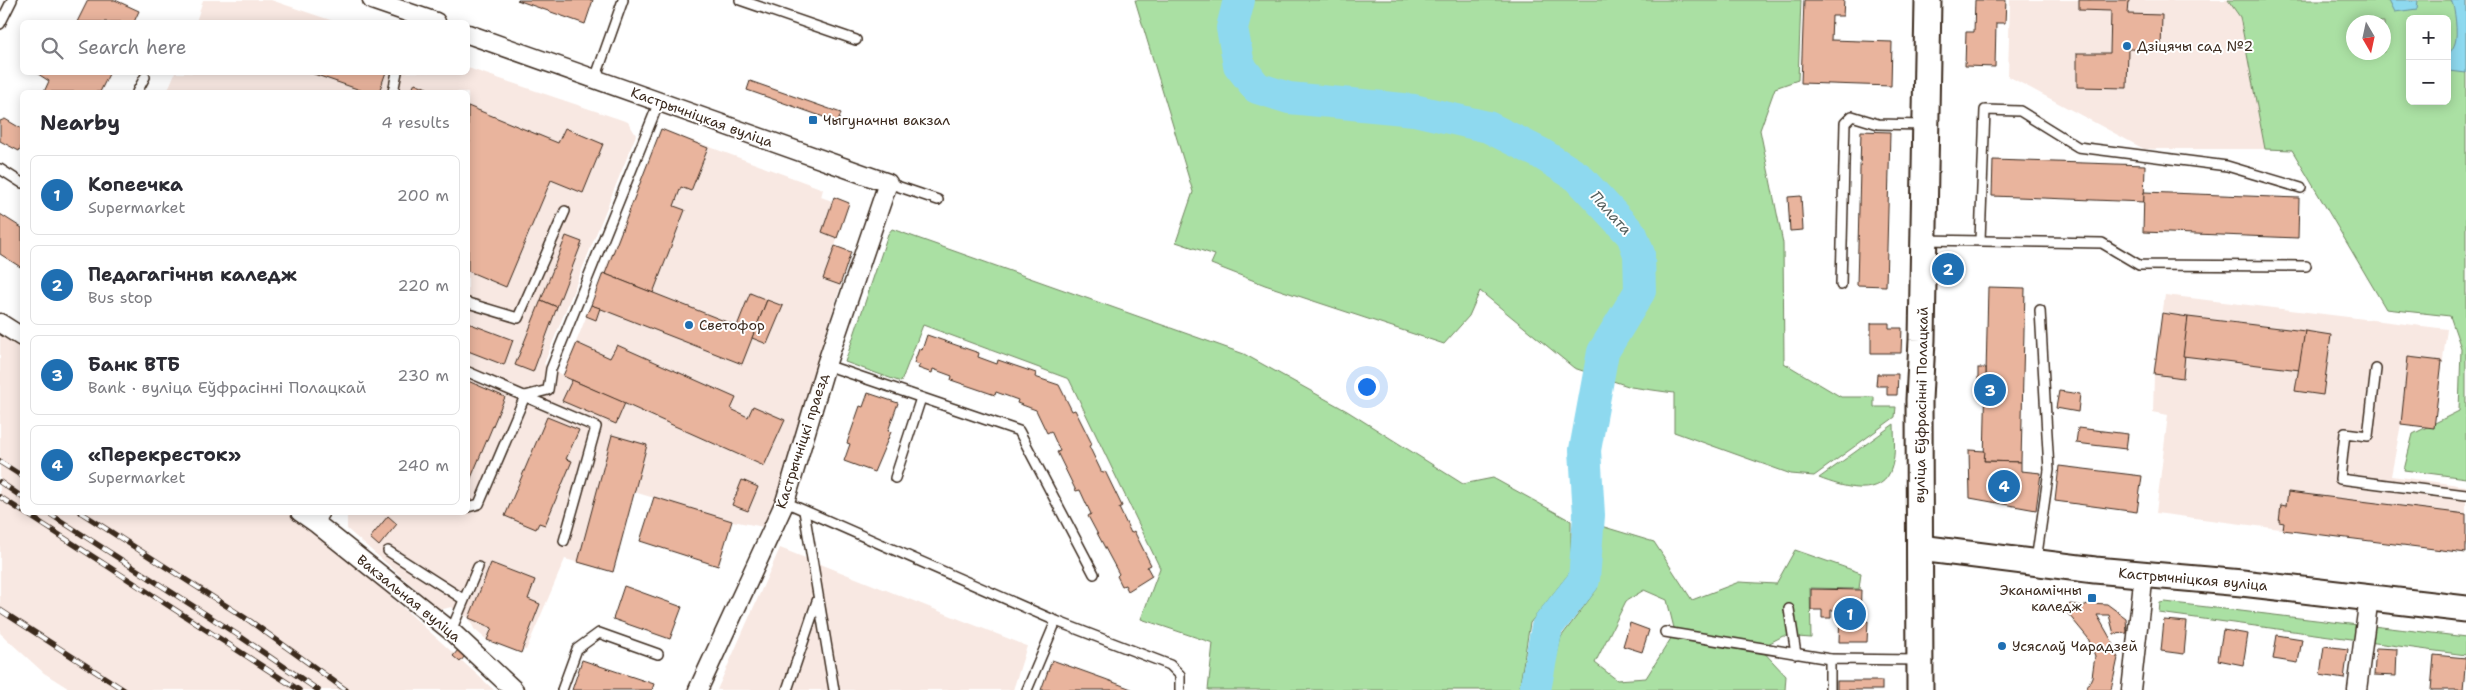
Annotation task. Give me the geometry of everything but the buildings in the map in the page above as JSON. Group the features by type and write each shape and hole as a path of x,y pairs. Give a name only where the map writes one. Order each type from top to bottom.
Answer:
{"main road":[{"name":"вуліца Еўфрасінні Полацкай","path":"1920,690 1918,418 1924,240 1928,0"},
{"name":"Кастрычніцкая вуліца","path":"1920,548 2036,564 2144,573 2466,609"}],"street":[{"path":"372,0 410,18 423,20"},
{"name":"Кастрычніцкая вуліца","path":"470,35 888,184"},
{"name":"Кастрычніцкі праезд","path":"698,690 785,502 826,365 888,184"},
{"path":"0,322 20,336"},
{"name":"Вакзальная вуліца","path":"321,518 451,631 514,690"},
{"path":"2131,690 2144,573"},
{"path":"2357,690 2369,597"}],"lane":[{"path":"0,24 12,0"},
{"path":"596,79 624,0"},
{"path":"740,0 856,40"},
{"path":"393,90 396,75"},
{"path":"138,90 145,77"},
{"path":"525,396 548,390 551,369 659,102"},
{"path":"1980,240 1985,110 2020,111 2078,147 2227,166 2301,188"},
{"path":"1841,285 1845,122 1852,116 1878,124 1926,125"},
{"path":"0,169 20,182"},
{"name":"Кастрычніцкая вуліца","path":"888,184 938,200"},
{"path":"470,305 518,318 565,210"},
{"path":"1924,240 2102,243 2139,266 2306,266"},
{"path":"2036,564 2049,470 2040,310"},
{"path":"826,365 1019,431 1094,574"},
{"path":"2376,369 2368,436 2346,433 2340,479 2466,495"},
{"path":"470,373 596,427 564,540"},
{"path":"470,506 479,504 525,396"},
{"path":"895,478 921,398"},
{"path":"785,502 1056,621 1170,665 1180,675 1180,690"},
{"path":"804,511 834,690"},
{"path":"388,551 463,599"},
{"path":"451,631 460,614 463,599 478,567"},
{"path":"787,690 818,598"},
{"path":"1789,609 1796,654"},
{"path":"1026,690 1056,621"},
{"path":"1665,632 1830,659 1920,660"},
{"path":"562,690 577,649 599,634 658,654"},
{"path":"1830,659 1830,690"}],"shaded area":[{"path":"203,0 271,0 330,20 197,20"},
{"name":"Дзіцячы сад №2","path":"2010,0 2228,0 2240,17 2265,149 2144,149 2008,76"},
{"path":"470,69 628,122 636,135 544,364 563,375 661,129 823,189 821,197 832,201 834,197 849,203 835,246 851,252 774,503 764,527 732,521 634,492 613,572 565,559 526,650 522,650 521,653 487,640 474,629 469,618 451,607 440,610 347,529 347,515 470,515 470,90 168,90 174,75 470,75"},
{"path":"2165,295 2447,329 2434,428 2401,424 2391,476 2466,486 2466,553 2156,513 2168,415 2153,412 2154,374"},
{"path":"0,331 20,344 20,515 294,515 312,525 494,690 71,690 44,673 0,633"},
{"path":"780,548 1027,646 1013,690 717,690"}],"green space":[{"path":"1135,0 1801,0 1798,80 1775,88 1760,130 1783,243 1784,363 1841,397 1874,397 1874,407 1896,407 1895,417 1814,476 1791,474 1674,432 1674,393 1631,387 1574,368 1480,291 1469,316 1444,344 1265,285 1211,264 1215,255 1176,242 1193,192"},
{"path":"2228,0 2466,0 2466,478 2404,470 2413,434 2459,411 2461,348 2450,316 2386,309 2292,150 2265,149 2240,17"},
{"path":"892,229 1244,354 1347,411 1463,484 1493,478 1571,521 1571,571 1530,623 1519,690 1208,690 1213,643 1141,619 1160,568 1069,379 923,325 901,382 845,362 888,234"},
{"path":"1894,424 1892,466 1888,477 1880,483 1871,487 1861,488 1839,485 1819,478"},
{"path":"1601,526 1654,542 1692,600 1739,582 1776,584 1795,550 1861,573 1859,589 1810,588 1811,638 1783,636 1760,648 1786,676 1785,690 1549,690 1561,637 1597,589","holes":["1644,590 1667,600 1675,632 1646,678 1617,680 1595,663 1626,601"]},
{"path":"2165,602 2358,625 2359,640 2159,613 2160,603"},
{"path":"2373,626 2466,637 2466,655 2368,642"}],"water":[{"path":"2389,0 2418,0 2417,9 2395,12"},
{"path":"2451,0 2466,0 2466,73 2451,71 2451,50 2456,39 2455,15"}],"waterway":[{"name":"Палата","path":"1239,0 1232,28 1239,65 1257,88 1289,98 1414,110 1488,127 1540,153 1578,177 1632,235 1639,254 1640,291 1603,352 1585,450 1589,515 1584,580 1547,627 1535,690"}],"railway":[{"path":"0,462 20,475"},
{"path":"0,482 20,496"},
{"path":"0,497 20,510"},
{"path":"29,515 299,690"},
{"path":"52,515 238,635 318,690"},
{"path":"85,515 250,621 346,690"},
{"path":"0,610 124,690"}],"place":[{"name":"Дзіцячы сад №2","path":"2127,46"},
{"name":"Чыгуначны вакзал","path":"813,120"},
{"name":"Педагагічны каледж","path":"1948,269"},
{"name":"Светофор","path":"689,325"},
{"name":"Банк ВТБ","path":"1990,390"},
{"name":"«Перекресток»","path":"2004,486"},
{"name":"Эканамічны каледж","path":"2092,598"},
{"name":"Копеечка","path":"1850,614"},
{"name":"Усяслаў Чарадзей","path":"2002,646"}]}
